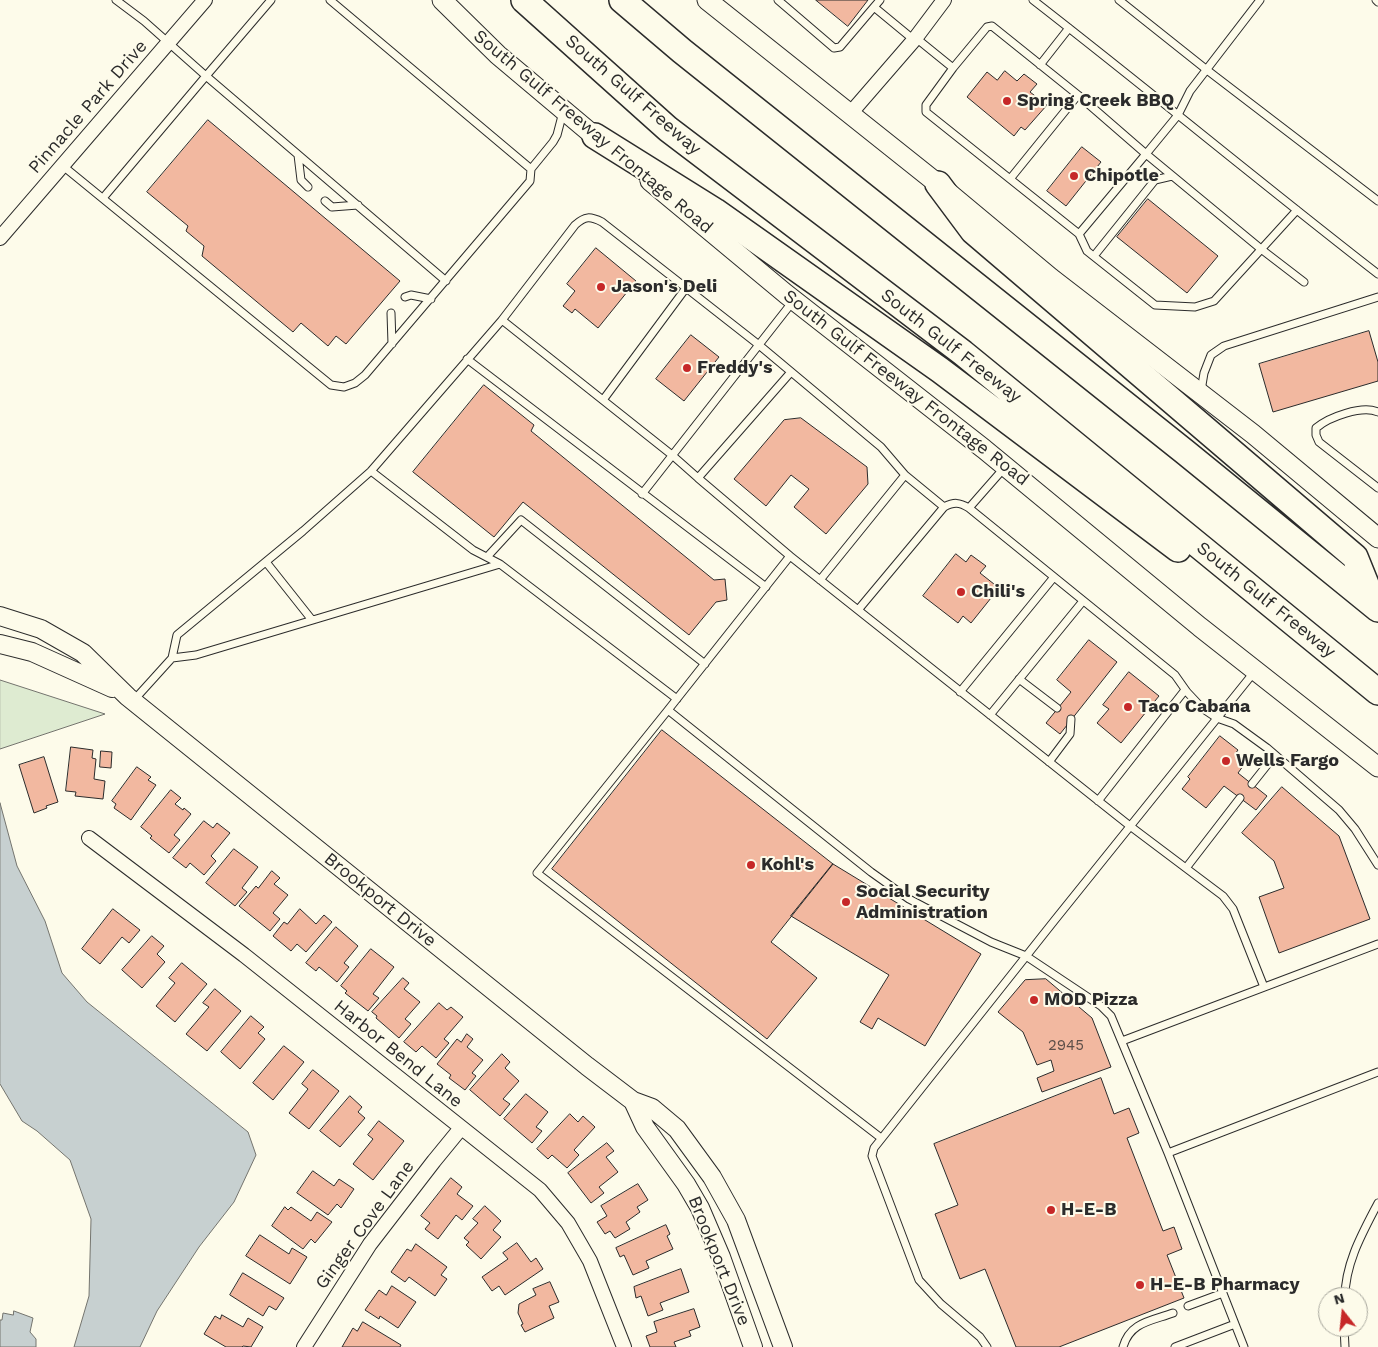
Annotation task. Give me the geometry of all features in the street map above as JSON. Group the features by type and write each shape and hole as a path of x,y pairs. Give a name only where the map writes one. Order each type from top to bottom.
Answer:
{"highway":[{"name":"South Gulf Freeway","path":"524,0 668,129 963,353 1378,692"},
{"path":"622,0 689,57 1185,452 1376,608"},
{"path":"595,136 723,217 940,370 1168,542 1303,631"},
{"path":"938,184 973,231 1355,557 1376,608"}],"main road":[{"name":"South Gulf Freeway Frontage Road","path":"442,0 498,55 794,300 1005,466 1378,767"},
{"path":"706,0 938,184 1051,278 1252,434 1378,538"}],"street":[{"name":"Pinnacle Park Drive","path":"0,238 205,0"},
{"path":"849,115 915,39 944,0"},
{"name":"Brookport Drive","path":"0,616 41,629 83,652 130,699 587,1066 633,1101 652,1108 677,1130 712,1177 736,1220 782,1347"},
{"name":"Brookport Drive","path":"0,644 32,652 100,682 130,699"},
{"name":"Harbor Bend Lane","path":"89,838 244,955 540,1190 568,1222 590,1261 624,1347"},
{"name":"Brookport Drive","path":"633,1101 644,1127 686,1184 700,1208 721,1257 753,1347"},
{"name":"Ginger Cove Lane","path":"304,1347 370,1244 461,1128"}],"lane":[{"path":"116,0 144,21 446,281"},
{"path":"103,198 271,0"},
{"path":"330,0 531,169"},
{"path":"778,0 834,48 840,47 880,0"},
{"path":"1032,0 1297,210 1377,270"},
{"path":"1120,0 1207,70 1378,201"},
{"path":"1079,234 1178,115 1190,91 1260,0"},
{"path":"874,7 954,68"},
{"path":"1297,210 1261,249 1214,301 1195,306 1154,306 1087,251 1079,234 926,112 926,105 987,26 992,26 1078,95 1172,176 1261,249 1304,282"},
{"path":"1040,65 1069,28"},
{"path":"1010,179 1078,95"},
{"path":"63,166 331,385 344,387 365,375 530,181 531,169 557,135 564,110"},
{"path":"298,155 301,180 308,187"},
{"path":"1094,256 1155,180 1172,176"},
{"path":"325,201 332,208 358,206"},
{"path":"130,699 172,658 177,635 266,562 371,471 502,320 575,225 583,218 592,217 602,222 759,345 881,446 905,475 944,507"},
{"path":"603,400 686,288"},
{"path":"405,297 411,295 431,299"},
{"path":"1201,394 1204,373 1211,355 1224,346 1378,297"},
{"path":"642,494 794,300"},
{"path":"391,313 392,344"},
{"path":"502,320 672,455 790,556 960,692 1130,826 1223,896 1233,909 1264,987"},
{"path":"467,359 766,587"},
{"path":"698,478 791,372"},
{"path":"1378,412 1368,408 1332,417 1316,428 1316,435 1319,442 1378,488"},
{"path":"969,508 1005,466"},
{"path":"371,471 472,550 500,564 677,699"},
{"path":"820,580 905,475"},
{"path":"858,610 944,507 953,503 960,503 969,508 1174,675 1202,708 1217,718 1234,724 1275,755 1339,810 1355,829 1378,865"},
{"path":"487,557 521,520 704,664"},
{"path":"790,556 537,873 880,1138"},
{"path":"266,562 312,620"},
{"path":"172,658 196,655 500,564"},
{"path":"960,692 1054,577"},
{"path":"990,715 1083,601"},
{"path":"987,1347 980,1337 941,1304 919,1280 872,1156 874,1148 880,1138 1256,670"},
{"path":"1019,679 1058,708"},
{"path":"1098,801 1185,690"},
{"path":"668,710 870,872 902,895 991,942 1026,956 1101,1006 1111,1016 1168,1153 1244,1347"},
{"path":"1049,762 1070,734 1071,719"},
{"path":"1252,784 1275,755"},
{"path":"1186,868 1240,798"},
{"path":"1122,1041 1378,944"},
{"path":"1168,1153 1378,1072"},
{"path":"1346,1287 1349,1270 1356,1248 1378,1203"},
{"path":"1188,1306 1223,1293"},
{"path":"1123,1347 1130,1331 1173,1312"},
{"path":"1175,1347 1235,1324"}],"green space":[{"path":"0,680 105,714 0,749"}],"shaded area":[{"path":"0,803 17,866 45,921 62,973 87,1002 248,1132 256,1155 234,1202 199,1247 157,1311 140,1347 74,1347 89,1296 91,1219 70,1160 37,1131 22,1121 0,1084"},
{"path":"14,1311 33,1318 30,1332 36,1339 36,1347 0,1347 0,1320 2,1320 3,1313 13,1315"}],"building":[{"path":"816,0 868,0 848,26"},
{"name":"Spring Creek BBQ","path":"1005,71 1017,81 1024,74 1037,84 1030,92 1047,105 1025,130 1021,127 1014,136 967,97 987,72 997,80"},
{"path":"208,120 400,281 346,344 336,336 328,346 301,323 293,332 202,256 204,246 186,231 188,226 147,192"},
{"name":"Chipotle","path":"1082,147 1101,162 1066,206 1047,191"},
{"path":"1148,199 1218,256 1187,293 1117,237"},
{"name":"Jason's Deli","path":"596,248 636,281 598,328 575,309 572,313 563,306 575,291 567,284"},
{"path":"1369,331 1378,362 1378,381 1273,412 1259,364"},
{"name":"Freddy's","path":"691,335 719,357 684,401 656,379"},
{"path":"484,385 534,425 531,431 714,580 725,579 727,600 716,602 689,635 523,502 494,537 413,472"},
{"path":"801,418 867,467 868,484 826,534 794,507 809,489 791,475 766,506 734,479 784,420"},
{"name":"Chili's","path":"956,554 966,562 971,555 986,566 980,573 999,588 971,623 963,616 958,623 923,596"},
{"path":"1089,640 1117,662 1060,734 1046,723 1071,692 1057,680"},
{"name":"Taco Cabana","path":"1129,672 1159,696 1121,743 1097,723 1109,709 1103,705"},
{"path":"662,730 833,864 771,942 817,978 767,1039 552,869"},
{"path":"1220,736 1238,750 1235,754 1246,762 1238,773 1267,796 1256,810 1224,786 1206,808 1182,789 1190,779 1188,777"},
{"path":"71,747 93,750 92,758 96,759 94,779 105,781 103,799 75,796 76,792 66,791"},
{"path":"101,751 112,752 111,768 100,767"},
{"path":"44,757 58,802 34,813 19,765"},
{"path":"137,767 151,777 148,780 156,785 131,820 114,808 116,804 112,801"},
{"path":"1282,787 1339,836 1370,919 1279,953 1259,897 1284,888 1274,861 1242,833"},
{"path":"171,790 181,798 175,804 191,814 174,835 180,840 169,853 150,838 152,836 141,827"},
{"path":"204,821 213,828 217,823 230,833 211,856 216,861 204,875 190,863 186,868 173,858"},
{"path":"234,849 258,867 242,888 247,892 235,906 206,883"},
{"path":"833,864 981,954 925,1046 878,1018 872,1029 860,1022 889,975 791,916"},
{"path":"272,871 280,878 274,884 288,895 273,913 280,919 270,931 239,906"},
{"path":"113,909 140,930 129,943 122,937 100,964 82,949"},
{"path":"300,909 316,924 324,915 332,922 306,952 297,944 291,951 273,936 284,922 287,924"},
{"path":"336,927 358,946 344,963 349,967 337,982 319,967 316,971 306,963"},
{"path":"152,936 164,946 157,954 165,962 142,988 122,970"},
{"path":"371,949 394,967 373,994 379,998 368,1011 345,993 347,991 341,986"},
{"path":"182,963 207,984 175,1022 156,1006 175,983 169,978"},
{"path":"403,978 409,983 404,989 420,1002 405,1019 411,1024 399,1038 376,1018 377,1016 372,1012"},
{"path":"1046,979 1092,1018 1111,1067 1042,1092 1037,1078 1054,1071 1051,1060 1037,1065 1023,1032 998,1012 1025,980"},
{"path":"215,989 241,1011 207,1051 186,1034 209,1007 203,1003"},
{"path":"439,1003 447,1010 451,1007 463,1017 444,1039 449,1043 436,1058 422,1046 416,1052 404,1042"},
{"path":"251,1016 264,1027 258,1033 265,1039 240,1069 221,1052"},
{"path":"467,1034 473,1039 467,1047 483,1060 472,1073 476,1076 465,1090 449,1078 451,1075 437,1064 457,1039 461,1042"},
{"path":"284,1046 304,1062 273,1100 253,1083"},
{"path":"502,1054 510,1062 505,1068 519,1081 503,1099 510,1104 500,1116 470,1090"},
{"path":"313,1070 339,1091 309,1129 289,1113 308,1089 302,1084"},
{"name":"H-E-B","path":"1101,1078 1114,1114 1129,1108 1139,1133 1127,1138 1163,1231 1174,1227 1182,1249 1167,1255 1184,1298 1059,1347 1016,1347 985,1269 960,1279 935,1214 958,1205 934,1144"},
{"path":"526,1094 548,1112 536,1127 542,1131 532,1143 504,1119"},
{"path":"350,1096 362,1107 358,1112 365,1118 340,1147 320,1131"},
{"path":"570,1114 578,1122 583,1116 595,1127 574,1150 579,1155 567,1168 552,1155 548,1159 537,1149"},
{"path":"379,1121 404,1141 373,1180 353,1164 373,1139 368,1135"},
{"path":"607,1143 614,1151 606,1157 618,1172 599,1187 604,1193 591,1203 568,1173"},
{"path":"313,1171 334,1186 339,1179 354,1189 341,1208 337,1204 328,1215 297,1193"},
{"path":"451,1178 462,1187 457,1194 473,1206 462,1220 456,1215 438,1239 425,1229 430,1223 421,1216"},
{"path":"638,1184 648,1200 637,1207 640,1212 626,1222 630,1229 615,1238 610,1231 605,1234 597,1222 607,1216 601,1206"},
{"path":"485,1206 501,1221 493,1230 501,1237 481,1259 466,1245 469,1242 464,1238 478,1223 473,1219"},
{"path":"285,1207 288,1210 291,1207 311,1221 317,1212 332,1222 315,1243 311,1239 303,1249 272,1226"},
{"path":"666,1225 670,1234 667,1236 673,1249 646,1261 649,1268 633,1275 624,1255 620,1257 616,1248"},
{"path":"260,1235 289,1254 292,1248 307,1257 290,1284 246,1256"},
{"path":"517,1243 531,1262 536,1258 543,1269 505,1295 499,1286 492,1291 482,1277 508,1259 503,1253"},
{"path":"416,1244 447,1267 441,1275 447,1279 435,1296 409,1277 405,1282 391,1272 407,1249 411,1251"},
{"path":"681,1269 689,1292 660,1303 663,1310 648,1316 641,1296 636,1298 634,1287"},
{"path":"243,1273 284,1298 276,1310 269,1306 263,1316 230,1295"},
{"path":"550,1282 559,1302 549,1306 554,1318 525,1332 518,1313 519,1304 536,1295 533,1289"},
{"path":"392,1286 416,1302 398,1328 380,1316 379,1319 365,1310 379,1290 386,1295"},
{"path":"694,1309 700,1327 689,1331 691,1336 674,1342 676,1347 650,1347 646,1336 657,1332 654,1322"},
{"path":"222,1315 243,1327 248,1318 263,1327 251,1347 226,1347 204,1334 215,1316 220,1319"},
{"path":"363,1322 401,1345 400,1347 342,1347 353,1328 357,1331"}],"place":[{"name":"Spring Creek BBQ","path":"1007,101"},
{"name":"Chipotle","path":"1074,176"},
{"name":"Jason's Deli","path":"601,287"},
{"name":"Freddy's","path":"687,368"},
{"name":"Chili's","path":"961,592"},
{"name":"Taco Cabana","path":"1128,707"},
{"name":"Wells Fargo","path":"1226,761"},
{"name":"Kohl's","path":"751,865"},
{"name":"Social Security Administration","path":"846,902"},
{"name":"MOD Pizza","path":"1034,1000"},
{"name":"H-E-B","path":"1051,1210"},
{"name":"H-E-B Pharmacy","path":"1140,1285"}]}
